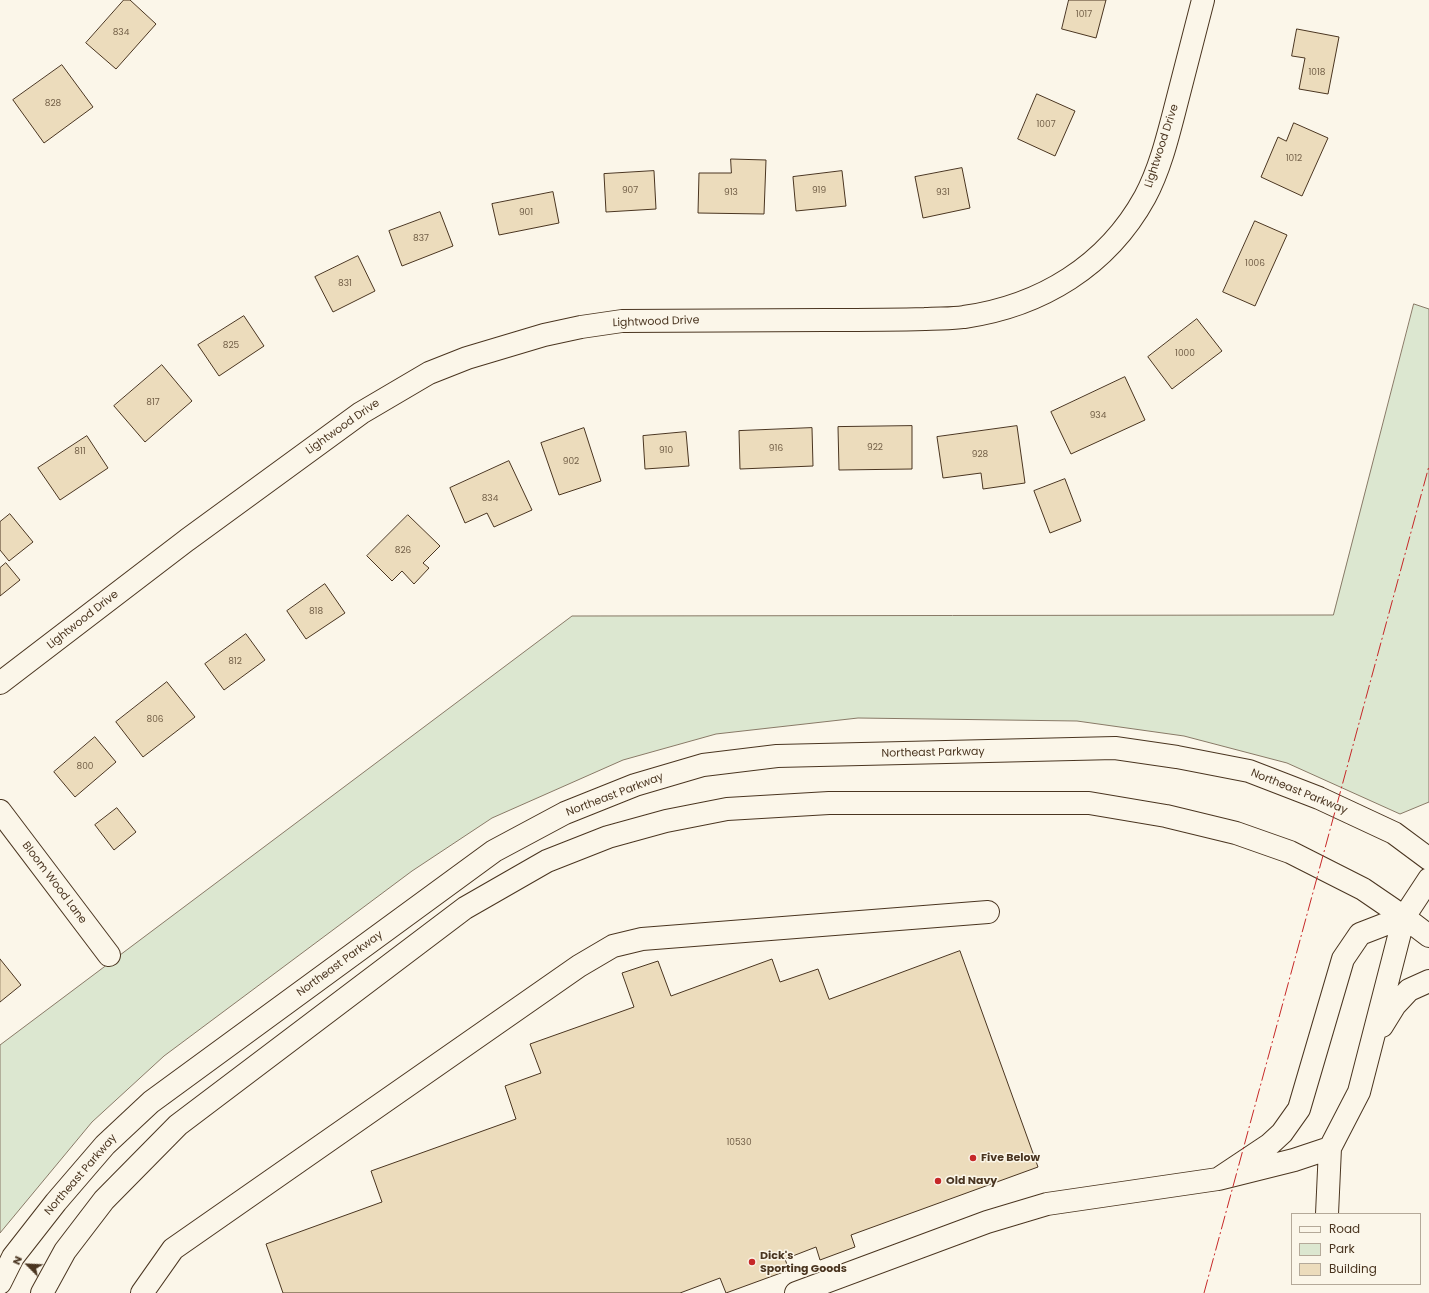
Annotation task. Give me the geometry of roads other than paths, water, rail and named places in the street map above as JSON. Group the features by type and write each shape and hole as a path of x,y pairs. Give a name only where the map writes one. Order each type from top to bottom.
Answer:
{"street":[{"name":"Lightwood Drive","path":"0,683 187,540 361,413 429,373 467,358 544,335 581,327 622,321 963,318 998,311 1035,298 1063,283 1088,266 1111,245 1130,223 1146,196 1167,139 1204,0"},
{"name":"Northeast Parkway","path":"0,1284 13,1257 56,1202 105,1145 151,1102 494,851 566,813 635,785 703,765 777,756 1115,748 1177,757 1249,771 1319,798 1394,833 1429,859"},
{"path":"42,1293 65,1252 104,1200 178,1125 465,908 547,861 608,837 666,821 727,808 829,803 1089,803 1166,816 1236,833 1296,856 1363,889 1429,936"},
{"name":"Bloom Wood Lane","path":"0,811 109,955"},
{"path":"1327,1213 1330,1148 1359,1092 1404,917 1429,879"},
{"path":"142,1293 173,1249 579,966 613,946 642,939 988,912"},
{"path":"1218,1179 1269,1145 1282,1133 1299,1109 1343,959 1360,934 1404,917"},
{"path":"1372,1043 1395,1005 1410,990 1429,980"},
{"path":"796,1293 987,1222 1047,1204 1218,1179 1294,1160 1330,1148"}],"place":[{"name":"Five Below","path":"973,1158"},
{"name":"Old Navy","path":"938,1181"},
{"name":"Dick's Sporting Goods","path":"752,1262"}]}
